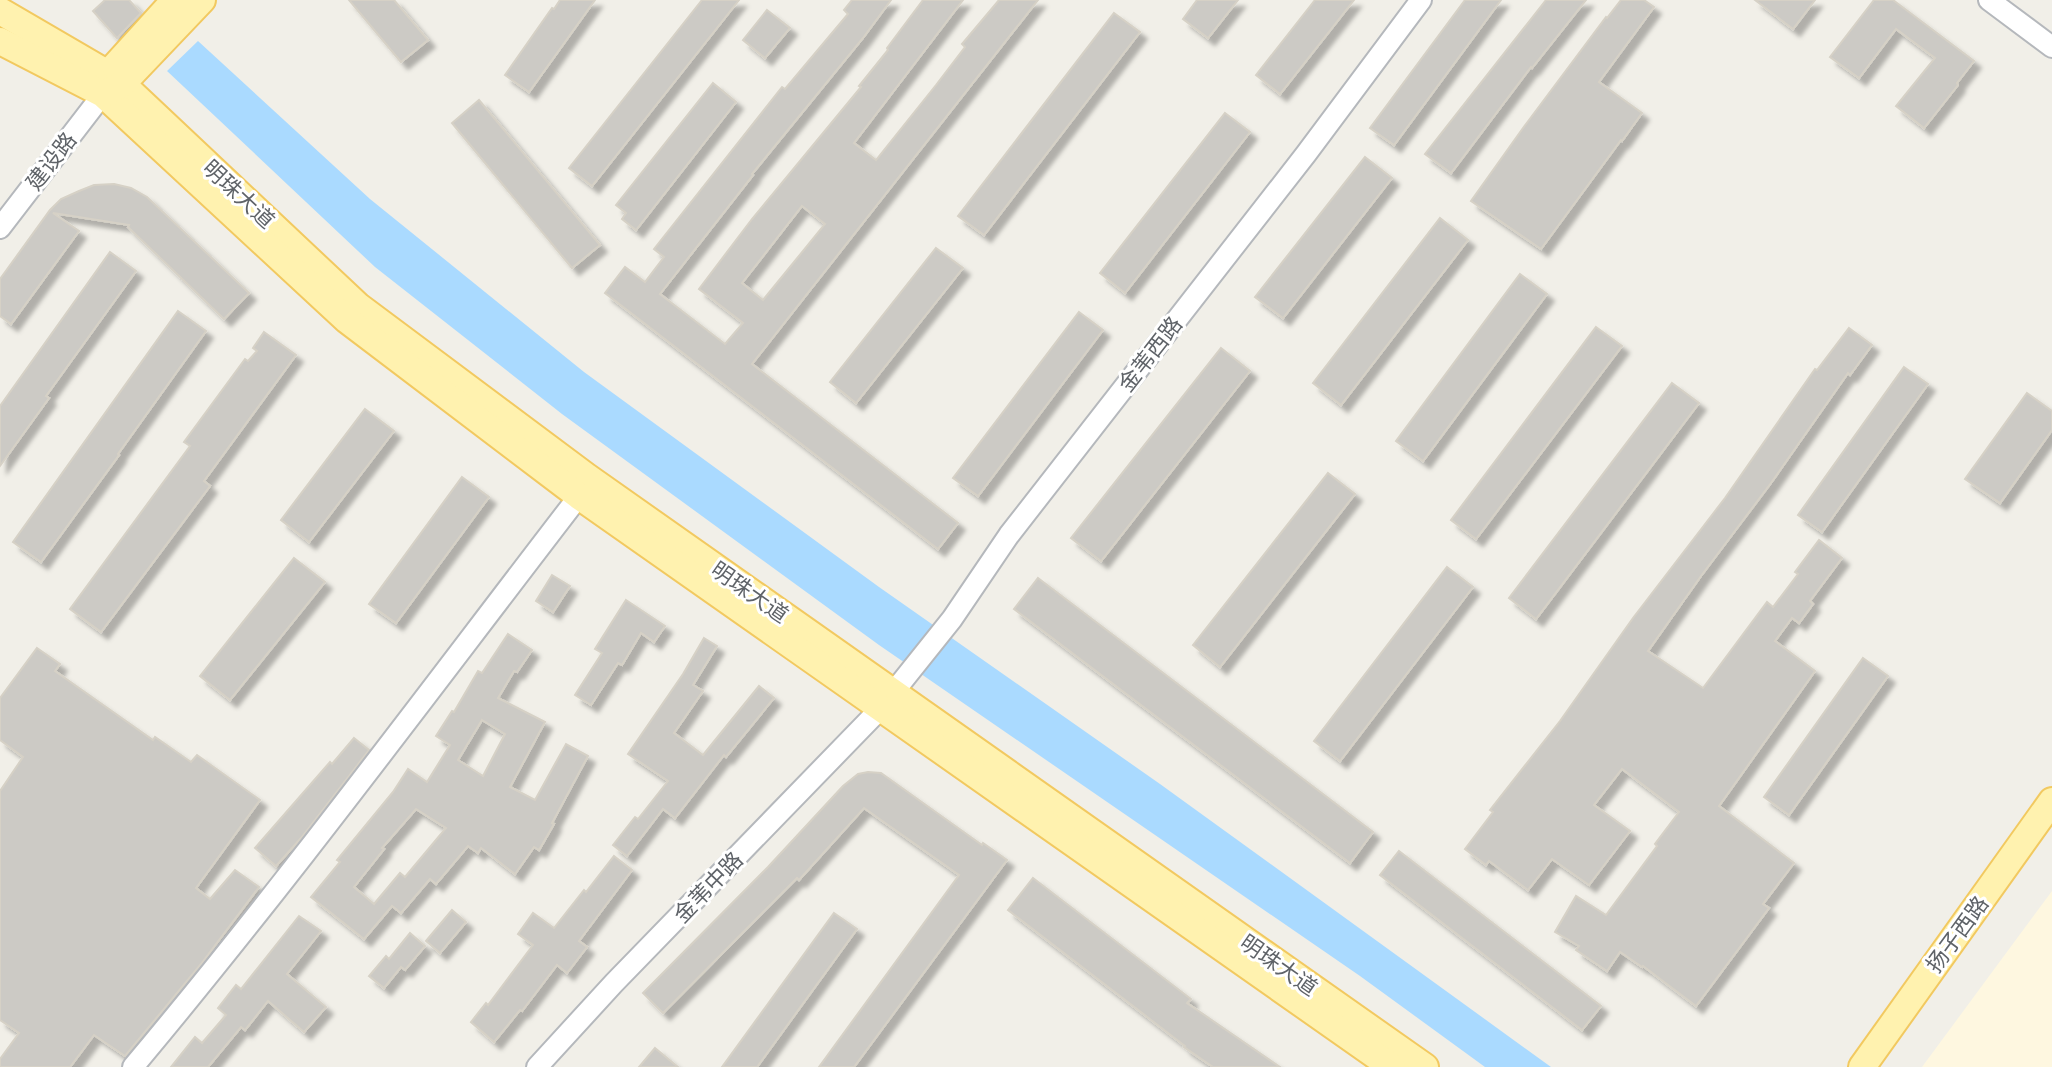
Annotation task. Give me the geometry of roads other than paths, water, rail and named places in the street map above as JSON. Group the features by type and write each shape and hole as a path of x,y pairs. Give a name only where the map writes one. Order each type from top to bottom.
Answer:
{"main road":[{"name":"建设路","path":"111,84 175,0"},
{"name":"建设路","path":"111,84 202,0"},
{"path":"0,11 111,84"},
{"path":"0,41 111,84"},
{"name":"明珠大道","path":"111,84 347,320 579,496 893,693 1392,1067"},
{"name":"明珠大道","path":"111,84 358,306 587,477 1425,1067"},
{"name":"扬子西路","path":"1862,1067 2052,801"},
{"name":"扬子西路","path":"1883,1067 2052,830"}],"street":[{"name":"金苇西路","path":"893,693 952,619 1009,535 1306,154 1421,0"},
{"path":"1989,0 2052,47"},
{"name":"建设路","path":"0,228 111,84"},
{"path":"133,1067 352,792 579,496"},
{"name":"金苇中路","path":"537,1067 893,693"}],"water":[{"path":"198,41 370,199 584,372 879,587 1160,784 1551,1067 1485,1067 1360,976 879,645 562,414 375,267 167,71"}]}
